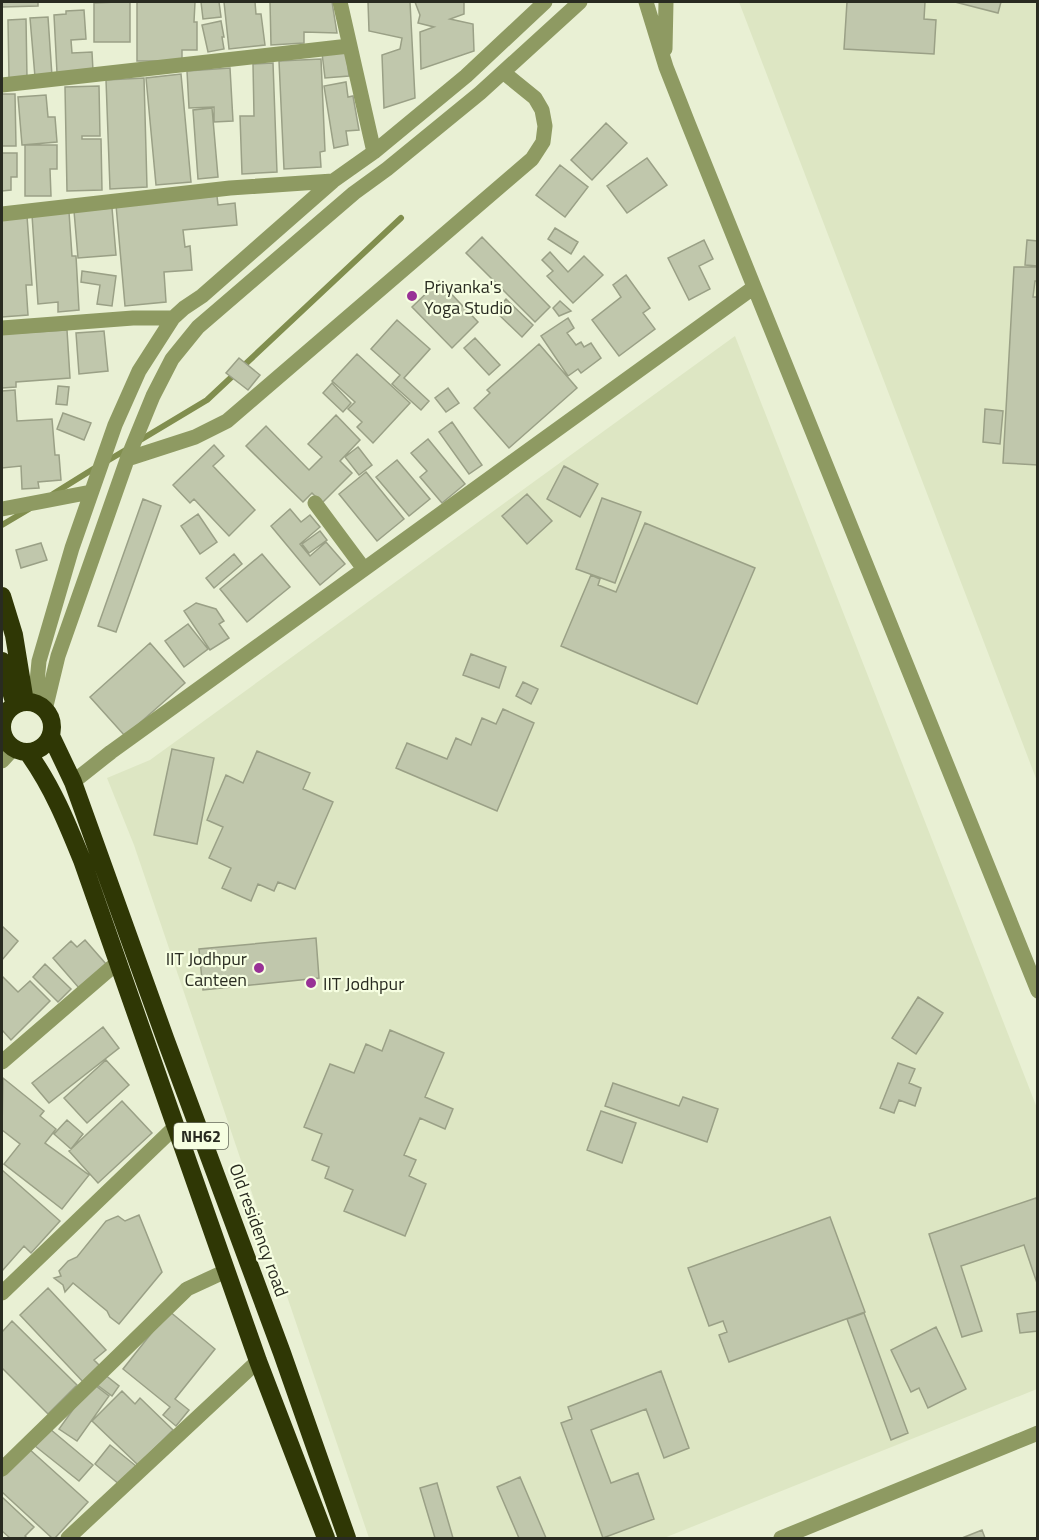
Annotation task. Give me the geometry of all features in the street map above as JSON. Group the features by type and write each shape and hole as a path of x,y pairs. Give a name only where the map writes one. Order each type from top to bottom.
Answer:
{"highway":[{"name":"NH62","path":"2,596 14,635 30,705"},
{"name":"NH62","path":"2,661 30,705 50,718 51,736"},
{"name":"NH62","path":"30,705 7,711 2,721 5,741 14,754 44,774 63,814 118,962 258,1361 326,1539"},
{"name":"Old residency road","path":"51,736 73,782 282,1353 347,1539"},
{"path":"14,754 38,750 51,736"}],"street":[{"path":"340,2 374,152"},
{"path":"30,705 39,661 91,492 115,425 139,371 172,318 202,296 333,181 374,152 474,69 545,2"},
{"path":"30,705 58,656 127,458 172,359 198,327 354,193 387,169 503,72 580,2"},
{"path":"646,2 666,67 753,288 1038,991"},
{"path":"666,2 666,67"},
{"path":"2,86 349,46"},
{"path":"127,458 195,437 227,421 532,159 543,142 545,126 542,110 535,98 503,72"},
{"path":"2,214 230,188 333,181"},
{"path":"73,782 111,752 753,288"},
{"path":"2,328 133,318 172,318"},
{"path":"2,509 91,492"},
{"path":"315,503 364,569"},
{"path":"2,1062 118,962"},
{"path":"2,1293 176,1126"},
{"path":"2,1470 187,1289 226,1271"},
{"path":"68,1539 258,1361"},
{"path":"781,1539 1038,1433"}],"shaded area":[{"path":"739,2 1037,2 1037,781"},
{"path":"735,336 1037,1108 1037,1389 664,1538 369,1538 134,845 107,778 150,760"}],"building":[{"path":"2,2 38,2 38,6 2,7"},
{"path":"130,2 130,42 94,42 94,3"},
{"path":"137,2 195,2 194,22 197,22 197,50 182,50 182,61 137,61"},
{"path":"201,2 219,2 221,17 203,19"},
{"path":"224,2 255,2 256,14 261,14 265,45 229,49"},
{"path":"270,2 332,2 337,33 304,32 304,43 271,45"},
{"path":"368,2 410,2 415,98 384,108 382,55 400,49 402,38 369,31"},
{"path":"415,2 464,2 464,14 450,19 473,24 474,51 421,69 420,32 434,27 418,23 420,15"},
{"path":"847,2 925,2 924,19 936,20 934,54 844,49"},
{"path":"955,2 1001,2 998,13"},
{"path":"84,10 86,39 71,40 72,53 92,52 93,71 57,73 54,15 66,14 66,11"},
{"path":"48,17 52,76 35,77 30,18"},
{"path":"26,19 27,78 9,79 8,20"},
{"path":"221,21 224,49 208,52 202,25"},
{"path":"346,51 349,76 325,78 322,53"},
{"path":"321,59 325,151 320,152 321,167 284,169 279,61"},
{"path":"273,63 277,172 242,174 240,116 254,116 253,64"},
{"path":"230,68 233,121 214,122 214,107 189,108 187,71"},
{"path":"181,74 191,182 156,185 146,78"},
{"path":"144,78 147,187 110,189 106,80"},
{"path":"346,82 348,97 353,96 359,130 346,131 348,145 334,148 324,86"},
{"path":"99,86 100,136 82,136 82,139 101,139 102,190 67,191 65,87"},
{"path":"2,94 15,94 16,146 2,146"},
{"path":"46,95 48,117 55,117 57,142 22,145 18,97"},
{"path":"212,108 218,177 198,179 193,110"},
{"path":"606,123 627,143 592,180 571,160"},
{"path":"25,145 57,145 57,169 50,169 51,196 25,196"},
{"path":"2,153 17,153 17,177 11,177 11,190 2,191"},
{"path":"647,158 667,185 627,213 607,186"},
{"path":"560,165 588,187 565,217 536,195"},
{"path":"217,196 218,205 235,203 237,225 183,230 185,247 190,246 192,270 164,272 166,302 125,306 116,205"},
{"path":"112,208 116,255 78,258 74,211"},
{"path":"69,212 72,256 76,256 79,310 58,312 58,302 38,304 32,215"},
{"path":"27,216 32,285 26,285 28,315 2,317 2,218"},
{"path":"555,228 578,242 571,254 548,239"},
{"path":"482,237 550,307 535,322 466,253"},
{"path":"704,240 713,259 699,266 710,289 689,300 668,258"},
{"path":"1027,240 1038,241 1038,266 1025,265"},
{"path":"550,252 568,272 584,256 603,275 573,303 547,276 553,271 542,260"},
{"path":"1014,267 1038,267 1038,281 1035,281 1033,297 1038,297 1038,465 1003,463"},
{"path":"82,271 116,276 112,306 97,304 100,285 81,282"},
{"path":"626,275 650,308 643,313 655,329 619,356 592,320 621,297 613,285"},
{"path":"439,281 478,322 452,348 412,307"},
{"path":"506,299 533,325 522,337 495,311"},
{"path":"560,301 571,311 559,316 553,308"},
{"path":"568,318 574,328 567,333 576,345 581,342 584,347 591,343 601,358 581,373 578,369 568,376 541,336"},
{"path":"397,320 430,349 404,378 429,401 421,410 392,384 400,375 371,349"},
{"path":"67,330 70,378 16,382 16,387 2,388 2,334"},
{"path":"104,331 108,371 79,374 76,333"},
{"path":"475,338 500,365 489,375 464,348"},
{"path":"539,344 577,388 509,448 474,408 490,393 487,390"},
{"path":"357,354 410,403 373,443 357,427 362,422 348,409 355,402 332,381"},
{"path":"239,358 260,375 248,390 226,373"},
{"path":"332,383 351,403 343,412 323,393"},
{"path":"58,386 69,387 67,405 56,404"},
{"path":"448,388 459,403 446,412 435,398"},
{"path":"15,390 17,421 52,419 55,455 59,455 61,480 38,482 39,488 22,489 21,466 2,468 2,391"},
{"path":"985,409 1003,411 1000,444 983,442"},
{"path":"63,413 91,423 84,440 57,429"},
{"path":"336,415 360,440 340,461 352,473 322,503 312,493 303,502 246,446 266,426 309,470 322,457 308,444"},
{"path":"452,422 482,465 469,474 439,432"},
{"path":"428,439 465,484 442,503 420,477 427,471 411,453"},
{"path":"214,445 224,456 213,466 255,510 229,536 194,499 190,503 173,485"},
{"path":"358,447 372,465 359,475 345,457"},
{"path":"397,460 430,499 409,516 376,477"},
{"path":"564,466 598,484 580,517 547,499"},
{"path":"366,472 404,519 377,541 339,494"},
{"path":"527,494 552,521 527,544 502,516"},
{"path":"602,498 641,512 615,583 576,569"},
{"path":"143,499 161,506 116,632 98,626"},
{"path":"290,509 301,522 310,515 320,527 300,544 310,556 326,542 345,564 320,585 271,526"},
{"path":"198,514 217,542 200,554 181,526"},
{"path":"645,523 755,568 697,704 561,646 591,575 600,579 598,585 616,592"},
{"path":"320,531 327,540 309,553 302,544"},
{"path":"41,543 47,560 21,568 16,550"},
{"path":"234,554 242,564 214,588 206,578"},
{"path":"262,554 290,587 247,622 220,589"},
{"path":"196,603 216,609 224,621 219,624 229,638 210,650 184,611"},
{"path":"188,624 208,649 184,667 165,641"},
{"path":"150,643 185,683 125,736 90,697"},
{"path":"471,654 506,667 499,688 463,675"},
{"path":"523,682 538,689 531,704 516,696"},
{"path":"503,709 534,723 497,811 396,768 407,743 447,759 456,738 471,745 482,718 496,724"},
{"path":"172,749 214,758 197,844 154,835"},
{"path":"257,751 310,773 303,789 333,802 295,889 278,882 274,891 258,884 251,901 222,888 231,868 209,858 223,827 207,820 226,775 243,783"},
{"path":"2,926 18,941 2,960"},
{"path":"316,938 319,978 203,990 199,949"},
{"path":"85,940 106,964 79,988 53,958 71,941 77,947"},
{"path":"45,964 71,989 58,1002 33,977"},
{"path":"2,976 18,992 30,981 50,1001 11,1040 2,1030"},
{"path":"918,997 943,1013 916,1054 892,1038"},
{"path":"103,1027 119,1048 49,1103 32,1083"},
{"path":"390,1030 444,1053 425,1097 453,1109 445,1129 420,1118 404,1155 416,1160 409,1176 426,1184 405,1236 344,1211 353,1190 325,1178 329,1167 312,1160 322,1134 304,1127 330,1064 354,1073 366,1044 382,1051"},
{"path":"106,1060 129,1085 87,1123 64,1098"},
{"path":"898,1063 915,1069 909,1083 921,1088 915,1106 899,1100 894,1113 880,1108"},
{"path":"3,1078 44,1111 40,1116 56,1129 45,1143 89,1175 62,1209 4,1164 20,1144 2,1130"},
{"path":"613,1083 679,1106 683,1097 718,1109 707,1142 605,1106"},
{"path":"122,1101 152,1133 98,1183 69,1151"},
{"path":"601,1111 636,1123 622,1163 587,1150"},
{"path":"67,1120 83,1134 71,1149 54,1134"},
{"path":"2,1170 60,1221 31,1253 24,1246 2,1271"},
{"path":"1036,1198 1038,1204 1038,1286 1024,1245 961,1266 982,1331 962,1337 929,1234"},
{"path":"139,1215 162,1272 119,1324 73,1283 65,1292 63,1285 54,1278 61,1276 59,1271 68,1261 77,1257 106,1221 118,1216 125,1221"},
{"path":"830,1217 865,1312 729,1362 719,1335 727,1332 723,1321 709,1326 688,1268"},
{"path":"48,1288 106,1350 94,1360 102,1368 85,1384 20,1315"},
{"path":"169,1311 215,1349 175,1399 189,1410 176,1426 163,1415 170,1407 123,1369"},
{"path":"1038,1311 1038,1331 1020,1333 1017,1314"},
{"path":"864,1313 908,1433 891,1440 847,1319"},
{"path":"12,1321 77,1385 48,1414 2,1368 2,1332"},
{"path":"936,1327 966,1389 928,1408 919,1388 911,1392 891,1350"},
{"path":"661,1371 689,1448 664,1458 646,1409 591,1430 611,1483 638,1473 654,1519 603,1538 561,1423 572,1419 568,1407"},
{"path":"104,1374 119,1386 112,1396 96,1384"},
{"path":"92,1383 109,1396 77,1441 59,1429"},
{"path":"122,1391 135,1404 140,1398 173,1430 138,1465 92,1421"},
{"path":"50,1429 93,1465 79,1481 35,1446"},
{"path":"110,1445 136,1466 120,1485 95,1464"},
{"path":"28,1448 88,1502 55,1538 52,1538 2,1492 2,1477"},
{"path":"520,1477 546,1538 519,1538 497,1487"},
{"path":"437,1483 453,1538 435,1538 420,1488"},
{"path":"2,1497 34,1527 25,1536 27,1538 10,1538 2,1531"},
{"path":"982,1530 985,1538 962,1538"}],"waterway":[{"path":"137,442 207,400 401,218"},
{"path":"107,461 129,448"},
{"path":"53,494 98,466"},
{"path":"2,525 29,509"}],"place":[{"name":"Priyanka's Yoga Studio","path":"412,296"},
{"name":"IIT Jodhpur Canteen","path":"259,968"},
{"name":"IIT Jodhpur","path":"311,983"}]}
